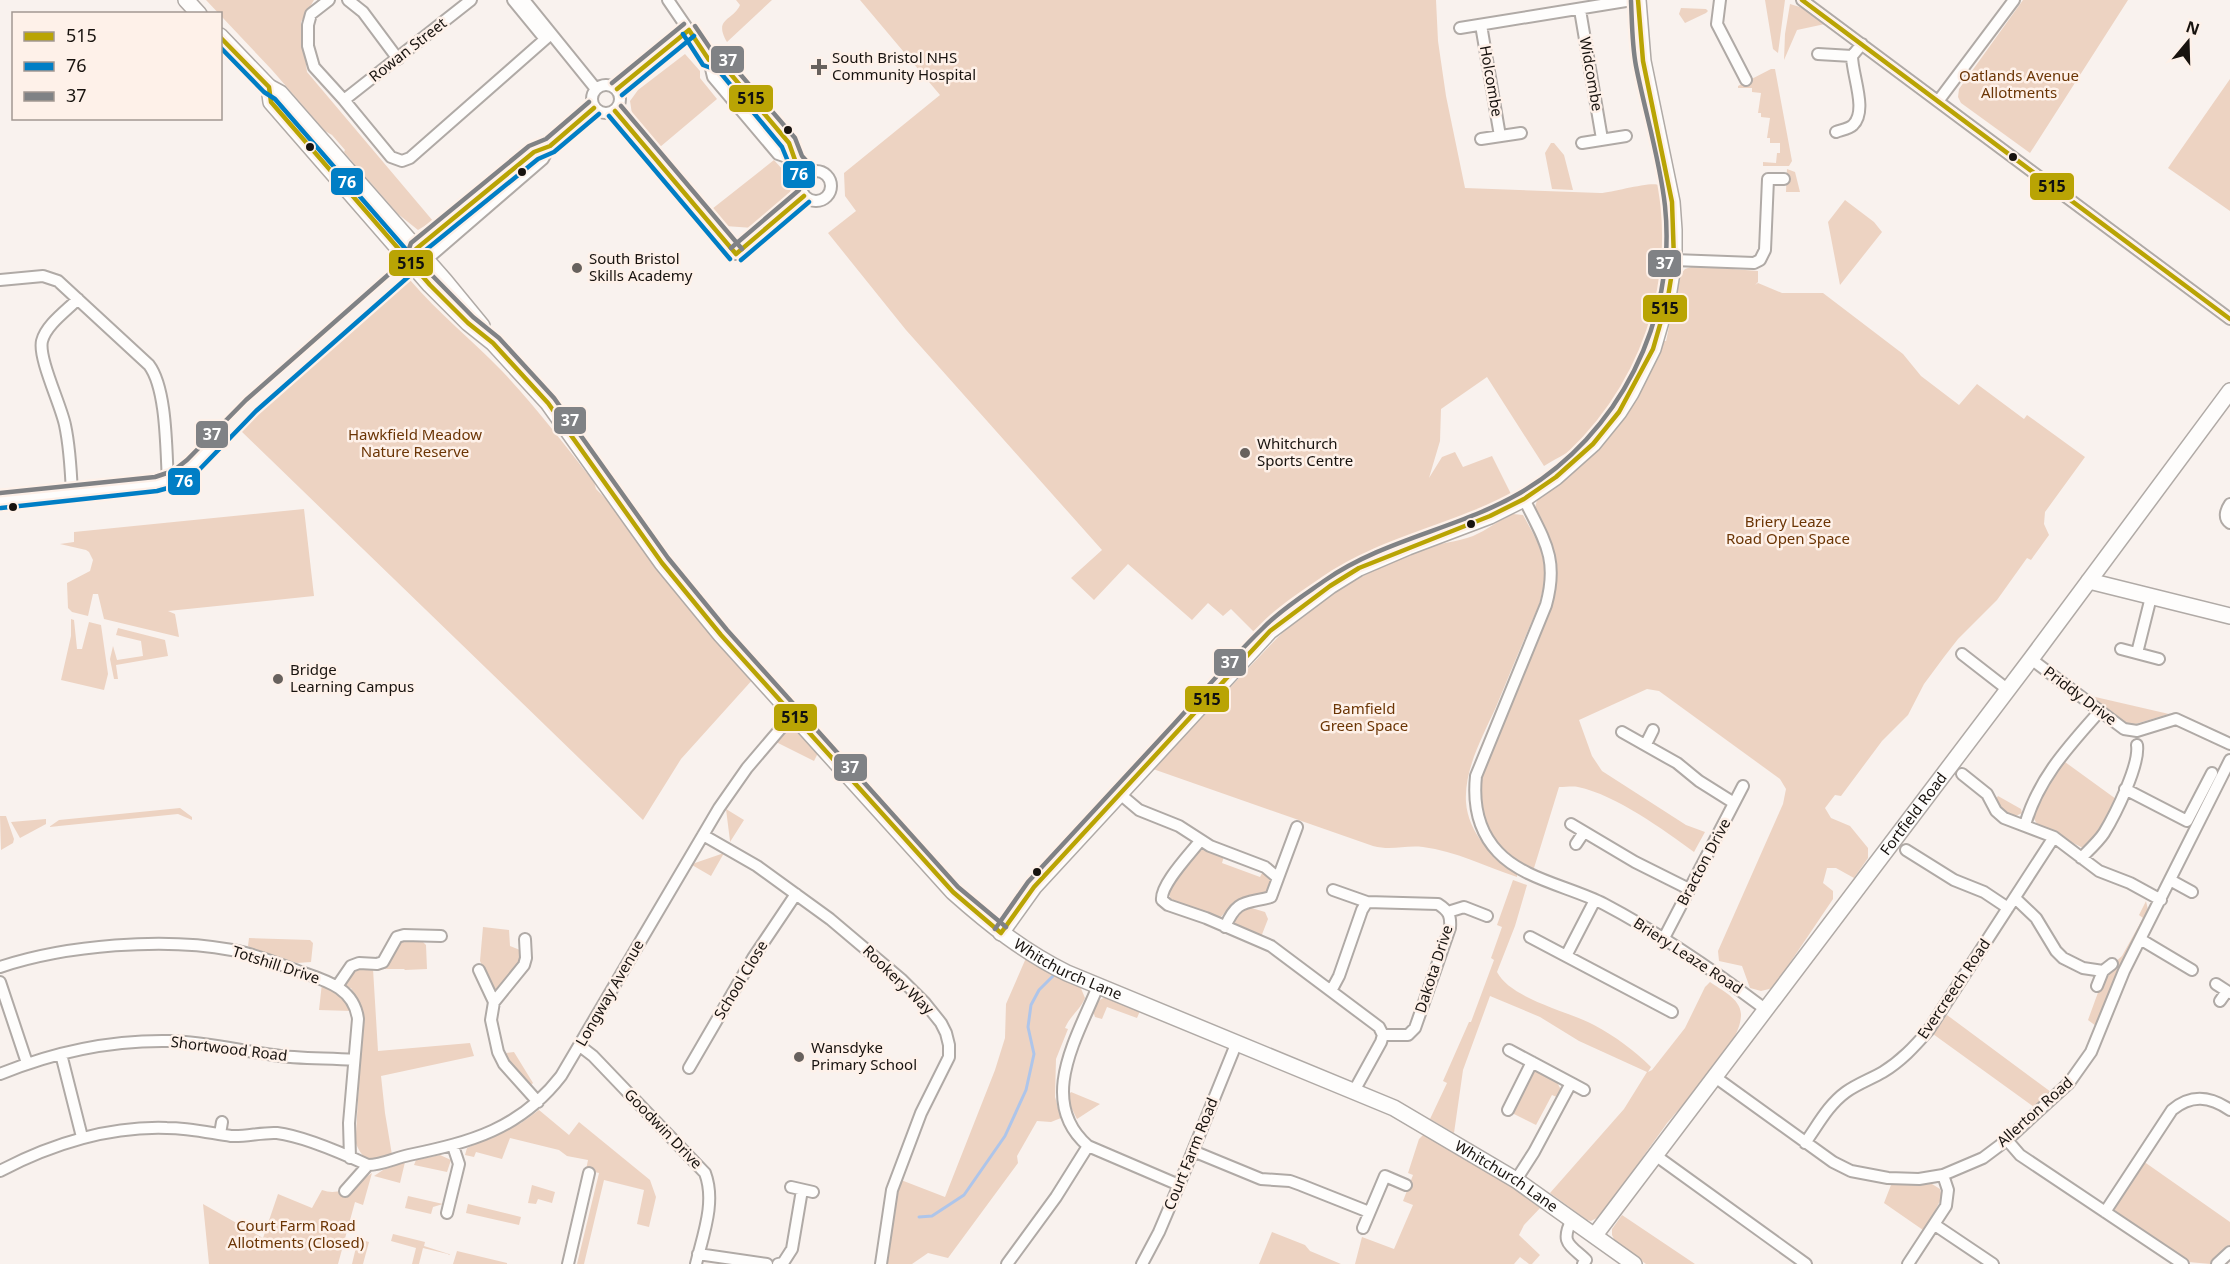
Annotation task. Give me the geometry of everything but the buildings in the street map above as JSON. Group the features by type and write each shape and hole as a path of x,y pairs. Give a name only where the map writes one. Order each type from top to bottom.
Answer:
{"street":[{"path":"186,0 197,12"},
{"path":"329,0 311,14 308,25 308,46 314,67 345,100 391,157 402,161 410,158 548,37"},
{"path":"348,0 363,12 398,59"},
{"name":"Rowan Street","path":"345,100 471,0"},
{"path":"513,0 596,89"},
{"path":"524,0 548,37"},
{"path":"668,0 709,60 723,65 789,143 795,160 808,173"},
{"path":"1461,28 1632,0"},
{"path":"1001,933 1034,887 1270,631 1330,586 1374,561 1490,516 1524,499 1556,477 1593,444 1619,412 1653,349 1661,327 1674,260 1672,202 1643,62 1638,0"},
{"path":"1720,0 1717,24 1746,80"},
{"path":"1803,0 2230,319"},
{"path":"1939,100 2014,0"},
{"name":"Widcombe","path":"1580,10 1602,139"},
{"name":"Holcombe","path":"1481,25 1500,136"},
{"path":"617,89 688,30"},
{"name":"Whitchurch Lane","path":"222,38 269,87 280,93 418,257 468,323 493,343 556,413 662,563 721,635 953,892 1001,933 1048,963 1098,986 1394,1108 1427,1126 1516,1180 1634,1264"},
{"path":"1828,41 1830,53"},
{"path":"1836,132 1852,127 1858,118 1860,108 1852,56 1862,44"},
{"path":"1818,54 1852,56"},
{"path":"602,85 610,85 617,89 621,97 620,104 615,111 601,113 594,108 592,96 596,89 602,85"},
{"path":"418,257 534,152 550,146 594,108"},
{"path":"615,111 736,254 804,196"},
{"name":"Holcombe","path":"1481,139 1521,132"},
{"path":"1582,143 1626,136"},
{"path":"817,171 829,177 831,190 829,202 814,201 804,196 801,185 808,173 817,171"},
{"path":"1674,260 1754,263 1760,260 1766,250 1768,179 1784,179"},
{"path":"0,280 49,277 58,281 149,365 157,378 161,395 168,482"},
{"path":"72,494 65,427 41,345 47,331 78,299"},
{"name":"Fortfield Road","path":"1595,1235 2031,659 2230,391"},
{"path":"0,501 168,482 192,466 217,440"},
{"name":"Briery Leaze Road","path":"1524,499 1548,547 1551,586 1546,605 1476,776 1475,807 1485,836 1510,863 1595,900 1664,938 1713,969 1764,1009"},
{"path":"2230,504 2226,509 2226,515 2230,523"},
{"path":"2089,581 2230,616"},
{"path":"2137,653 2151,597"},
{"path":"2121,649 2159,659"},
{"path":"1962,654 2007,689"},
{"name":"Priddy Drive","path":"2031,659 2099,712 2128,731 2137,731 2176,719 2230,744"},
{"path":"2025,825 2035,795 2044,778 2058,757 2099,712"},
{"name":"Longway Avenue","path":"368,1165 453,1146 517,1119 537,1102 561,1076 580,1046 703,835 742,774 765,744 793,714"},
{"path":"1646,744 1653,730"},
{"path":"1622,732 1677,763 1699,781 1734,803"},
{"path":"2081,858 2103,833 2137,763 2138,745"},
{"name":"Allerton Road","path":"1715,1077 1805,1143 1851,1171 1888,1178 1919,1179 1943,1175 1983,1158 2007,1140 2069,1083 2091,1052 2124,970 2230,760"},
{"path":"2125,789 2184,826 2212,773"},
{"path":"1962,774 1987,794 1996,811 2004,818 2054,837 2099,871 2130,883 2161,900"},
{"name":"Bracton Drive","path":"1664,938 1743,786"},
{"path":"1120,794 1139,810 1179,826 1200,841 1265,867 1278,878"},
{"path":"1571,824 1635,862 1689,889"},
{"path":"1225,927 1236,907 1244,902 1270,897 1298,827"},
{"path":"1576,844 1584,832"},
{"name":"Rookery Way","path":"703,835 757,866 831,920 901,979 941,1023 949,1044 949,1057 921,1113 892,1190 881,1264"},
{"name":"Evercreech Road","path":"1805,1143 1836,1100 1900,1061 1912,1050 1942,1010 2054,837"},
{"path":"1200,841 1168,882 1161,895 1162,900 1168,905 1278,950 1376,1023 1383,1035 1354,1091"},
{"path":"1906,850 1954,880 1984,892 2008,908"},
{"path":"2170,880 2192,892"},
{"name":"Dakota Drive","path":"1333,890 1367,902 1438,904 1451,917 1450,928 1415,1028 1408,1035 1383,1035"},
{"name":"School Close","path":"689,1068 753,958 796,894"},
{"path":"2015,898 2036,918 2056,951 2063,957 2083,968 2107,968 2097,986"},
{"path":"1566,956 1595,900"},
{"path":"1331,991 1367,902"},
{"name":"Dakota Drive","path":"1448,912 1464,907 1487,916"},
{"path":"338,985 351,966 359,963 383,962 397,938 404,935 441,936"},
{"path":"1530,937 1672,1012"},
{"path":"525,939 524,965 494,1002 491,1020 498,1052 504,1064 537,1102"},
{"path":"2140,939 2192,970"},
{"name":"Totshill Drive","path":"0,967 32,957 78,949 131,945 182,945 248,953 338,985 350,997 357,1014 349,1123 351,1158"},
{"path":"479,969 494,1002"},
{"path":"0,982 27,1063"},
{"path":"2216,984 2228,992 2220,1001"},
{"path":"1098,986 1065,1070 1062,1097 1067,1117 1076,1135 1088,1146 1179,1185"},
{"path":"1659,1005 1666,994"},
{"name":"Shortwood Road","path":"0,1074 27,1063 94,1046 143,1041 212,1044 279,1056 354,1060"},
{"name":"Court Farm Road","path":"1143,1264 1179,1185 1237,1042"},
{"name":"Goodwin Drive","path":"580,1046 593,1056 705,1173 710,1189 710,1200 697,1259"},
{"path":"1509,1050 1584,1090"},
{"path":"61,1054 82,1137"},
{"path":"1508,1110 1532,1062"},
{"path":"1516,1180 1534,1152 1571,1083"},
{"path":"2105,1212 2172,1110 2180,1103 2193,1098 2208,1098 2230,1110"},
{"path":"220,1134 222,1122"},
{"path":"0,1171 31,1154 82,1137 139,1128 167,1128 234,1136 277,1133 294,1137 368,1165 345,1191"},
{"path":"2007,1140 2020,1155 2184,1264"},
{"path":"447,1213 459,1164 453,1146"},
{"path":"1007,1264 1056,1197 1088,1146"},
{"path":"1193,1151 1261,1179 1290,1181 1369,1212"},
{"path":"1655,1155 1806,1264"},
{"path":"568,1264 589,1173"},
{"path":"1908,1264 1935,1225 1947,1201 1948,1190 1943,1175"},
{"path":"1363,1228 1384,1176 1406,1185"},
{"path":"778,1264 783,1264 792,1249 802,1190"},
{"path":"1572,1219 1565,1234 1567,1243 1584,1262 1594,1251"},
{"path":"1935,1225 1993,1264"},
{"path":"2217,1264 2230,1252"},
{"path":"697,1259 767,1264"}],"green space":[{"path":"206,0 314,0 301,22 307,72 433,221 418,230 398,214 332,135 325,131 222,17 222,12 217,12"},
{"path":"736,0 772,0 727,42 722,28 740,5"},
{"path":"860,0 1436,0 1438,41 1446,96 1465,188 1600,193 1648,184 1659,185 1665,215 1667,246 1665,278 1648,341 1635,370 1620,397 1591,435 1577,447 1544,466 1487,377 1441,409 1440,441 1429,478 1442,457 1455,452 1463,467 1492,456 1512,496 1405,538 1352,563 1326,578 1302,596 1257,635 1231,609 1223,616 1208,603 1192,620 1128,564 1094,600 1071,578 1102,550 906,330 828,233 856,211 845,196 844,173 940,95"},
{"path":"1765,0 1785,0 1778,53 1773,49"},
{"name":"Oatlands Avenue Allotments","path":"2023,0 2128,0 2030,153 1961,103 1958,97 1959,89"},
{"path":"1790,4 1803,8 1825,24 1797,30 1784,60 1785,34"},
{"path":"1681,8 1708,11 1685,23 1679,14"},
{"path":"685,54 700,71 700,78 717,99 660,147 632,114 630,101 638,90"},
{"path":"1771,69 1775,69 1792,161 1789,166 1763,166 1763,162 1776,163 1777,153 1780,153 1780,143 1770,143 1770,138 1767,138 1770,118 1761,117 1761,113 1758,113 1761,93 1752,92 1752,88 1738,88"},
{"path":"2230,79 2230,211 2168,168"},
{"path":"1551,143 1554,143 1564,155 1573,190 1552,189 1545,153"},
{"path":"774,160 790,182 788,199 753,228 725,226 712,209"},
{"path":"1787,169 1795,172 1800,192 1786,192"},
{"path":"1845,200 1874,222 1882,232 1840,285 1828,222"},
{"name":"Briery Leaze Road Open Space","path":"1694,266 1758,271 1758,282 1755,285 1758,283 1782,293 1823,293 1903,354 1921,376 1959,405 1977,384 2024,419 2027,415 2085,457 2045,512 2044,524 2049,535 2031,560 2027,558 1997,600 1958,639 1924,684 1908,715 1882,741 1841,796 1835,795 1825,808 1831,818 1850,826 1868,848 1868,858 1854,878 1836,868 1827,868 1823,883 1833,891 1833,899 1773,988 1761,991 1750,988 1742,966 1719,961 1718,951 1783,804 1786,789 1780,779 1659,691 1647,689 1579,720 1592,756 1602,771 1686,825 1705,832 1694,852 1639,814 1608,797 1578,787 1559,787 1534,868 1528,868 1508,856 1489,835 1477,794 1482,774 1555,591 1555,555 1535,509 1537,502 1543,493 1569,475 1599,447 1632,405 1666,341 1680,275 1685,269"},
{"name":"Hawkfield Meadow Nature Reserve","path":"410,280 502,371 526,398 594,482 596,489 615,508 754,678 681,759 643,820 240,430 393,292"},
{"path":"304,509 314,596 168,611 175,614 179,637 104,619 98,594 93,594 88,616 72,612 68,608 67,583 90,571 93,560 86,550 60,544 74,542 74,532"},
{"name":"Bamfield Green Space","path":"1513,514 1523,515 1540,548 1544,567 1543,590 1539,605 1475,753 1468,777 1466,802 1471,824 1483,844 1517,874 1517,877 1435,849 1373,846 1153,769 1278,637 1328,597 1364,575 1403,557 1429,547 1473,536"},
{"path":"71,619 74,620 77,649 82,649 89,622 101,625 108,674 104,690 61,680 71,636"},
{"path":"118,628 165,640 168,656 116,665 118,679 114,679 110,659 113,646 117,660 143,656 141,641 116,635"},
{"path":"2091,696 2169,714 2132,725 2127,724"},
{"path":"796,730 818,753 814,761 776,742 786,731"},
{"path":"2065,762 2116,799 2096,835 2083,848 2039,826 2034,819 2033,811 2039,794 2061,763"},
{"path":"1998,796 2021,809 2022,813 2016,816 2004,811 1995,800"},
{"path":"180,808 192,817 192,820 178,814 49,827 59,820"},
{"path":"726,809 744,820 730,842 730,841"},
{"path":"0,816 6,816 14,839 13,843 1,850"},
{"path":"46,819 46,824 20,838 11,822"},
{"path":"1204,849 1224,856 1222,863 1260,877 1263,871 1270,879 1268,891 1260,896 1236,900 1220,918 1172,902 1168,892 1170,887 1198,852"},
{"path":"724,853 711,876 692,865 695,863"},
{"path":"1513,880 1527,885 1515,926 1497,972 1514,990 1594,1025 1617,1039 1651,1067 1648,1072 1685,1028 1705,987 1710,982 1729,995 1740,1008 1739,1027 1723,1056 1665,1126 1601,1216 1591,1221 1550,1193 1624,1109 1647,1072 1579,1041 1540,1017 1490,996 1463,1070 1454,1133 1430,1119 1447,1083 1443,1081 1469,1022 1471,1022 1494,960 1491,958 1502,927 1497,925"},
{"path":"2146,901 2149,914 2110,990 2096,1026 2088,1020 2100,987 2113,964 2122,956 2143,918 2139,915"},
{"path":"1245,906 1265,912 1268,919 1261,937 1236,926 1234,920"},
{"path":"483,927 509,930 510,946 520,950 523,956 498,992 494,991 480,961"},
{"path":"249,938 310,940 313,943 311,962 297,963 252,949 248,946"},
{"path":"405,938 421,940 426,945 427,969 383,969 392,958 398,941"},
{"path":"1026,958 1080,986 1085,998 1065,1028 1068,1029 1056,1059 1055,1097 1061,1118 1051,1122 1037,1121 1017,1156 1018,1163 948,1258 928,1253 912,1264 887,1264 893,1214 901,1180 945,1197 995,1070 1005,1038 1006,1004"},
{"path":"358,967 373,969 378,1051 470,1043 474,1056 381,1076 392,1155 378,1160 364,1156 354,1138 359,1081 357,1077 359,1008 361,1005 351,988 347,989 344,985 352,971"},
{"path":"322,983 338,989 352,1011 319,1010"},
{"path":"1107,997 1140,1011 1137,1018 1107,1007 1102,1019 1095,1017 1093,1011 1096,1004"},
{"path":"1947,1015 2051,1092 2034,1107 1933,1034"},
{"path":"514,1052 533,1083 531,1085 509,1060 506,1053"},
{"path":"1537,1070 1556,1080 1561,1090 1559,1098 1552,1095 1536,1125 1510,1112 1533,1071"},
{"path":"1071,1092 1100,1104 1077,1119 1068,1096"},
{"path":"539,1110 569,1135 579,1122 650,1180 656,1197 649,1227 637,1224 644,1190 604,1180 584,1264 577,1264 599,1173 586,1170 588,1160 567,1156 559,1150 510,1138 502,1159 476,1152 474,1157 465,1155 467,1148 521,1123"},
{"path":"1424,1134 1505,1181 1542,1206 1524,1225 1519,1235 1540,1255 1532,1264 1520,1257 1514,1264 1355,1264 1362,1237 1394,1249 1413,1205 1403,1201 1413,1175 1408,1173 1419,1139"},
{"path":"440,1155 451,1160 447,1172 414,1165 416,1160"},
{"path":"2143,1161 2230,1222 2230,1246 2211,1264 2188,1262 2118,1216 2115,1204"},
{"path":"405,1162 400,1183 374,1176 383,1170"},
{"name":"Court Farm Road Allotments (Closed)","path":"372,1173 363,1205 355,1202 338,1264 209,1264 203,1204 263,1238 278,1194 312,1208 322,1190 336,1192 342,1190"},
{"path":"1932,1184 1940,1189 1942,1197 1923,1230 1884,1203 1891,1185"},
{"path":"532,1185 555,1192 552,1203 538,1199 536,1204 528,1203"},
{"path":"408,1196 443,1204 433,1207 431,1214 405,1208"},
{"path":"468,1204 521,1217 519,1225 466,1213"},
{"path":"1622,1215 1695,1264 1646,1264 1616,1243 1612,1235 1612,1229"},
{"path":"1272,1232 1305,1245 1310,1251 1341,1264 1259,1264"},
{"path":"393,1234 425,1242 424,1246 452,1255 423,1248 419,1264 412,1264 416,1248 391,1241"},
{"path":"358,1239 369,1242 363,1264 352,1264"},
{"path":"457,1251 507,1263 507,1264 453,1264"}],"waterway":[{"path":"919,1217 932,1216 964,1195 1005,1136 1026,1090 1034,1054 1028,1027 1031,1005 1039,990 1053,976"}],"transit line":[{"name":"515","path":"1001,933 1034,887 1270,631 1330,586 1359,568 1490,516 1524,499 1556,477 1593,444 1619,412 1653,349 1668,297 1674,260 1672,202 1643,61 1638,0"},
{"name":"515","path":"1802,0 2230,319"},
{"name":"37","path":"995,929 1028,882 1251,639 1277,615 1347,567 1396,544 1472,516 1520,493 1555,469 1586,440 1613,407 1634,370 1650,332 1661,291 1666,249 1663,189 1636,66 1631,1"},
{"name":"37","path":"612,83 684,24"},
{"name":"37","path":"695,26 714,54 728,60 795,138 802,156 813,168"},
{"name":"515","path":"689,30 709,60 723,65 789,143 795,160 808,173"},
{"name":"515","path":"617,89 689,30"},
{"name":"76","path":"683,34 703,65 719,71 782,147 789,164 803,178"},
{"name":"76","path":"622,95 694,36"},
{"name":"515","path":"222,39 269,87 271,102 430,285 468,323 493,343 548,403 662,563 721,635 953,892 1001,933"},
{"name":"76","path":"222,49 264,92 275,99 410,254"},
{"name":"37","path":"0,493 155,477 173,471 187,460 246,400 405,260 411,243 529,146 546,139 589,102"},
{"name":"37","path":"621,106 742,249"},
{"name":"515","path":"411,264 416,249 534,152 550,146 594,108"},
{"name":"515","path":"615,111 736,254"},
{"name":"76","path":"1,508 157,491 179,485 197,472 256,411 416,270 422,253 538,159 554,152 599,114"},
{"name":"76","path":"609,116 730,259"},
{"name":"37","path":"731,248 799,190"},
{"name":"515","path":"736,254 804,196"},
{"name":"76","path":"741,260 809,202"},
{"name":"37","path":"416,259 473,317 499,338 554,398 668,558 727,630 958,887 1006,927"}],"place":[{"name":"South Bristol NHS Community Hospital","path":"819,67"},
{"name":"South Bristol Skills Academy","path":"577,268"},
{"name":"Whitchurch Sports Centre","path":"1245,453"},
{"name":"Bridge Learning Campus","path":"278,679"},
{"name":"Wansdyke Primary School","path":"799,1057"}]}
